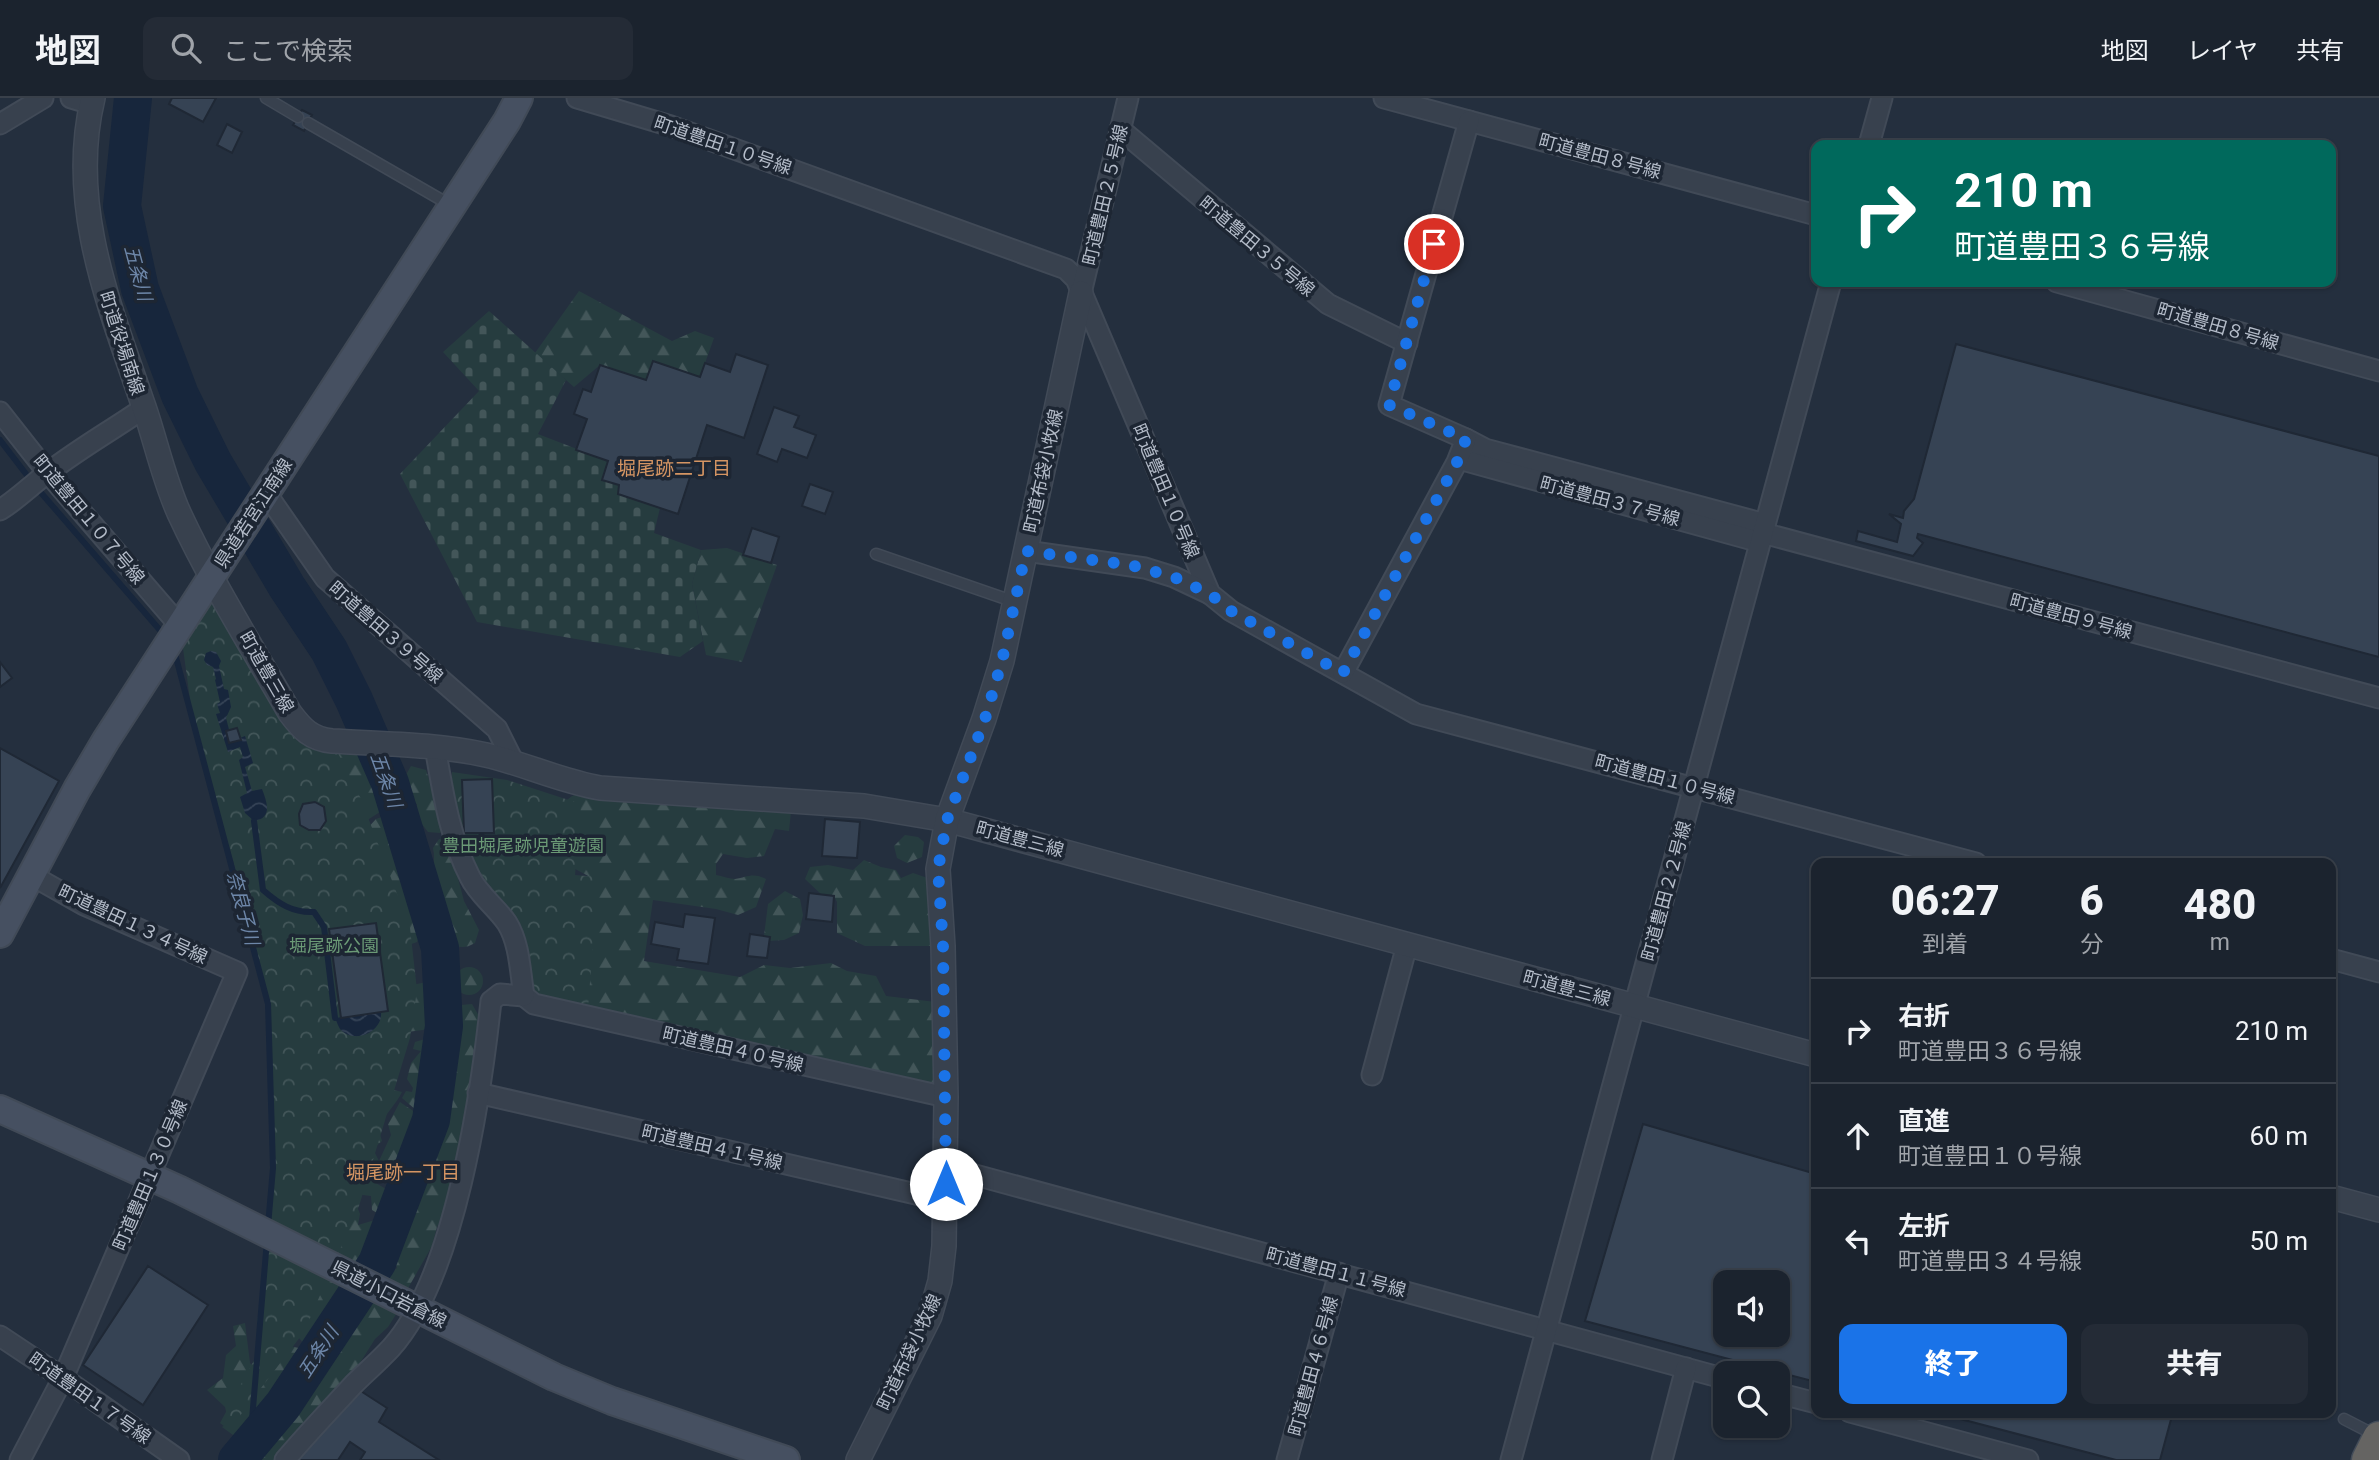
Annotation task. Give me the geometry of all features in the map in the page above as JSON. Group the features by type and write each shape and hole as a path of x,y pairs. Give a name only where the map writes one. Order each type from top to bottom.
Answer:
{"highway":[{"path":"2368,1460 2379,1438"}],"main road":[{"name":"県道若宮江南線","path":"0,934 94,759 453,206 519,98"},
{"name":"県道小口岩倉線","path":"0,1109 150,1176 554,1377 612,1401 786,1460"}],"street":[{"path":"0,124 43,98"},
{"name":"町道豊田１０号線","path":"577,98 671,126 1066,269 1076,279 1210,594 1231,611 1416,714 1958,858"},
{"name":"町道豊田２５号線","path":"1082,293 1128,98"},
{"name":"町道豊田８号線","path":"1384,98 1811,214"},
{"path":"1870,140 1882,98"},
{"name":"町道役場南線","path":"85,100 84,156 89,223 107,300 176,505 214,572"},
{"path":"1407,343 1469,121"},
{"name":"町道豊田３５号線","path":"1120,129 1328,304 1407,343"},
{"name":"町道豊田２２号線","path":"1511,1460 1830,287"},
{"name":"町道豊田８号線","path":"2075,287 2379,371"},
{"name":"町道布袋小牧線","path":"858,1460 937,1299 944,1246 946,1201 943,946 938,869 947,820 985,719 1002,661 1082,293"},
{"name":"町道豊田９号線","path":"1407,343 1389,405 1485,449 1763,533 2379,698"},
{"path":"0,510 144,408"},
{"name":"町道豊田１０７号線","path":"0,412 41,479 180,626"},
{"path":"1343,673 1459,459 1466,439"},
{"name":"町道豊田３７号線","path":"1459,459 1763,533"},
{"name":"町道豊田３９号線","path":"265,495 325,578 497,729 514,763"},
{"path":"1026,551 1145,568 1174,577 1210,594"},
{"name":"町道豊三線","path":"214,572 290,713 308,734 319,739 463,751 514,763 564,781 600,788 864,806 947,820 1811,1054"},
{"path":"285,1460 321,1418 392,1348 414,1306 426,1294 455,1207 478,1093 491,1001 500,995 524,996 515,941 507,923 471,880 446,814 426,747"},
{"name":"町道豊田１３４号線","path":"31,875 84,905 237,972"},
{"path":"1372,1075 1407,944"},
{"path":"2336,960 2379,972"},
{"name":"町道豊田１３０号線","path":"20,1460 63,1378 237,972"},
{"name":"町道豊田４０号線","path":"524,996 534,1004 946,1097"},
{"name":"町道豊田４１号線","path":"478,1093 946,1201"},
{"name":"町道豊田１１号線","path":"946,1167 1713,1375"},
{"path":"2336,1198 2379,1210"},
{"name":"町道豊田４６号線","path":"1287,1460 1339,1273"},
{"name":"町道豊田１７号線","path":"0,1336 179,1460"},
{"path":"1662,1460 1686,1368"},
{"path":"1790,1396 1811,1402"},
{"path":"1872,1418 2028,1460"}],"lane":[{"path":"266,98 298,117"},
{"path":"308,123 453,206"},
{"path":"876,554 1015,602"},
{"path":"2344,1419 2379,1438"}],"green space":[{"path":"579,291 672,341 695,331 714,338 700,377 653,361 646,380 600,365 574,387 535,353"},
{"path":"489,311 566,380 538,434 608,461 602,480 619,485 619,494 660,508 654,533 701,550 692,584 703,641 680,657 477,622 400,474 479,391 443,352"},
{"path":"727,548 777,565 742,662 706,655 692,584 701,550"},
{"name":"堀尾跡公園","path":"212,576 290,713 332,741 361,799 410,928 417,990 410,1038 359,1206 304,1332 229,1430 220,1423 257,1355 273,1168 268,1004 233,860 194,729 180,626"},
{"path":"343,748 362,752 374,762 374,779 388,793 391,805 361,824 325,757"},
{"path":"411,766 426,770 444,825 440,833 428,832 415,815 417,804 410,802 402,794 403,780"},
{"name":"豊田堀尾跡児童遊園","path":"452,772 507,780 581,804 575,875 598,877 588,1008 540,998 532,989 525,937 516,918 476,873 451,813"},
{"path":"600,788 792,801 789,831 775,829 764,856 747,858 723,854 716,864 716,875 735,879 754,875 766,879 756,907 738,915 653,900 644,961 740,977 764,965 790,968 831,963 847,971 876,976 886,996 944,1003 946,1097 579,1014 592,878 564,863 558,807 572,796"},
{"path":"390,814 395,823 392,839 418,887 415,905 424,919 417,942 403,947 365,831 376,819"},
{"path":"905,835 918,837 924,842 922,857 907,863 897,858 894,846"},
{"path":"439,839 448,841 464,901 479,930 475,943 465,947 457,946 451,940 445,921 442,892 434,886 433,848"},
{"path":"864,860 896,870 901,878 913,873 939,882 943,946 865,946 837,933 837,902 834,896 822,895 805,879 810,867 828,865 853,870"},
{"path":"785,891 800,899 803,915 799,933 784,940 769,941 770,937 764,936 768,904"},
{"path":"469,967 479,971 483,981 479,991 469,995 459,991 455,981 459,971"},
{"path":"432,981 439,1007 446,1016 447,1030 439,1038 445,1050 419,1095 427,1102 416,1110 402,1098 406,1091 412,1092 413,1088 407,1079 411,1063 421,1051 413,1049 415,1042 425,1039 430,1044 435,1038 431,1026 407,1032 412,985"},
{"path":"472,1004 486,1028 449,1204 437,1227 432,1246 403,1297 400,1308 388,1327 375,1339 356,1369 274,1460 241,1460 244,1445 269,1428 276,1407 291,1385 314,1369 347,1323 363,1315 369,1290 397,1268 393,1259 398,1234 407,1233 410,1200 423,1169 419,1163 436,1130 436,1118 447,1097 441,1088 451,1077 448,1058 458,1041 450,1037 452,1012 461,1005"},
{"path":"382,1087 402,1092 378,1128 382,1141 373,1149 379,1161 391,1135 388,1124 400,1102 422,1117 418,1141 402,1181 395,1177 385,1183 379,1178 374,1182 386,1189 398,1186 406,1198 403,1207 394,1209 384,1217 372,1210 371,1196 355,1194"},
{"path":"353,1196 360,1214 358,1225 375,1220 385,1224 372,1260 351,1272 331,1247"},
{"path":"319,1262 354,1290 344,1319 321,1341 306,1346 292,1330 265,1341 257,1321 265,1289"},
{"path":"245,1323 250,1363 260,1375 281,1344 303,1349 299,1368 288,1381 278,1401 270,1402 266,1420 240,1440 222,1427 229,1423 225,1407 207,1390 223,1378 226,1355 236,1346 233,1326"}],"water":[{"path":"216,652 221,661 219,666 224,689 228,690 231,707 226,718 232,741 245,736 253,763 245,767 252,791 262,789 266,799 264,817 254,821 245,813 240,797 247,793 239,760 243,757 240,747 228,752 216,714 220,713 217,704 220,702 216,679 213,667 207,665 204,660 206,653"},
{"path":"381,1012 373,1030 360,1036 346,1034 340,1029 335,1018"}],"building":[{"path":"172,98 216,98 203,122 169,104"},
{"path":"302,110 312,115 304,131 293,125"},
{"path":"227,124 242,132 232,153 217,145"},
{"path":"1956,344 2379,456 2379,657 1918,534 1917,538 1923,543 1913,556 1856,541 1858,531 1897,542 1901,524 1889,514 1903,518 1904,511 1914,499"},
{"path":"736,354 768,365 744,438 707,425 678,514 618,494 619,485 602,480 608,461 576,450 587,419 574,414 583,389 591,392 600,365 646,380 653,361 700,377 705,363 730,372"},
{"path":"774,407 799,416 794,427 816,435 807,458 782,449 777,462 757,454"},
{"path":"810,484 833,492 825,514 802,506"},
{"path":"752,528 779,537 771,563 743,555"},
{"path":"0,662 12,678 0,687"},
{"path":"237,728 241,740 229,743 226,731"},
{"path":"0,748 59,781 0,888"},
{"path":"492,779 494,833 464,833 462,780"},
{"path":"315,802 324,807 326,821 320,830 309,830 300,825 299,814 303,804"},
{"path":"825,819 860,822 857,858 822,856"},
{"path":"809,893 834,896 832,922 806,919"},
{"path":"685,914 715,918 708,964 677,960 679,949 651,944 655,922 683,927"},
{"path":"376,923 388,1011 341,1018 329,929"},
{"path":"750,934 770,937 767,958 747,956"},
{"path":"1643,1124 1811,1173 1811,1381 1790,1375 1790,1361 1736,1361 1585,1321"},
{"path":"148,1266 208,1305 143,1405 83,1365"},
{"path":"356,1388 387,1408 379,1422 439,1460 360,1460 365,1452 350,1442 338,1460 297,1460"},
{"path":"1957,1418 2171,1418 2160,1460 2116,1460"}],"waterway":[{"name":"五条川","path":"133,98 122,206 140,289 180,395 213,462 287,587 329,650 354,700 390,783 440,948 444,1026 431,1120 377,1263 283,1405 237,1460"},
{"name":"奈良子川","path":"0,440 36,487 165,636"},
{"name":"奈良子川","path":"174,650 268,1004 273,1168 268,1226"},
{"path":"254,821 263,890 287,907 314,912 324,927 335,1018"},
{"name":"奈良子川","path":"250,1444 267,1240"}],"district":[{"name":"堀尾跡二丁目","path":"674,468"},
{"name":"堀尾跡一丁目","path":"403,1172"}],"route":[{"path":"946,1184 943,946 938,869 947,820 985,719 1002,661 1026,551 1130,565 1174,577 1210,594 1231,611 1343,673 1401,563 1412,548 1457,462 1466,439 1389,405 1434,244"}]}
